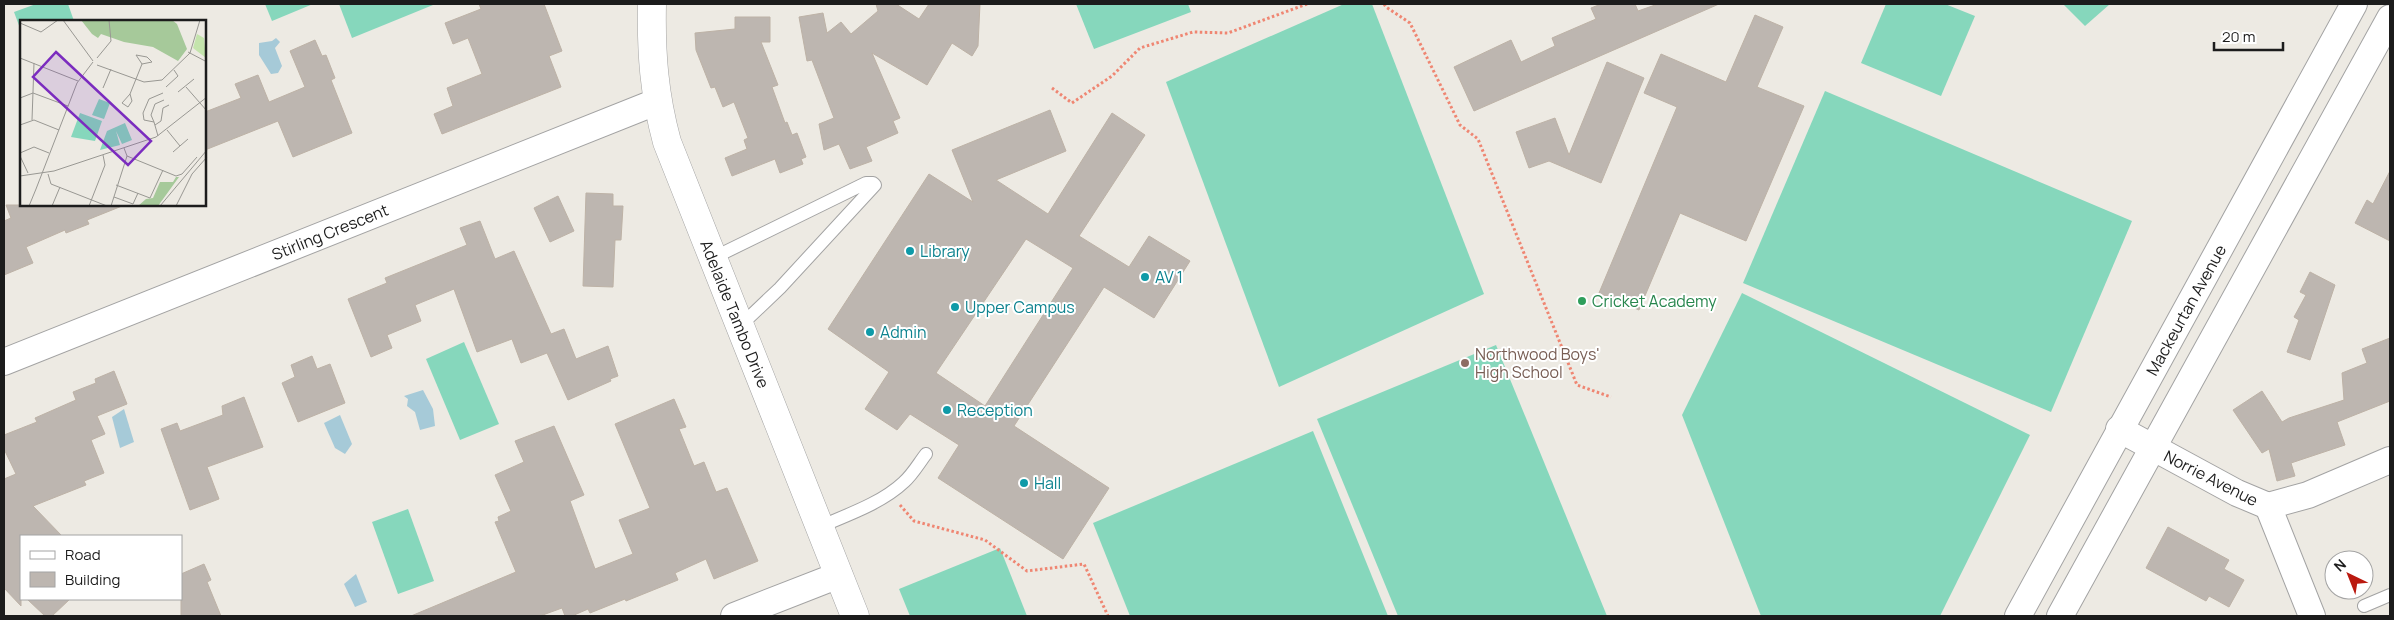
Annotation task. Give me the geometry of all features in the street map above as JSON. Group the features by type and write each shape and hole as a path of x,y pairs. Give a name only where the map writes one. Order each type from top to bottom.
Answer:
{"street":[{"name":"Adelaide Tambo Drive","path":"652,4 651,37 656,102 667,142 855,616"},
{"name":"Mackeurtan Avenue","path":"2018,616 2354,4"},
{"path":"2060,616 2154,449 2390,18"},
{"name":"Stirling Crescent","path":"4,362 656,102"},
{"name":"Norrie Avenue","path":"2120,429 2237,493 2268,506 2308,495 2390,460"},
{"path":"2268,506 2312,616"},
{"path":"734,616 839,575"}],"lane":[{"path":"713,258 866,183 873,183 875,185 780,288 740,326"},
{"path":"819,527 888,493 904,482 926,454"},
{"path":"2364,606 2390,596"}],"path":[{"path":"1052,88 1072,103 1112,76 1140,48 1193,32 1228,33 1307,4"},
{"path":"1384,4 1386,8 1410,23 1460,125 1478,139 1577,385 1612,397"},
{"path":"888,493 914,521 985,540 1027,571 1084,564 1108,616"}],"green space":[{"path":"36,4 68,4 74,20 20,20 20,28 14,12"},
{"path":"265,4 313,4 272,21"},
{"path":"339,4 433,4 433,5 352,38"},
{"path":"1076,4 1188,4 1191,12 1094,49"},
{"path":"1344,4 1372,4 1484,294 1279,387 1166,82"},
{"path":"1886,4 1945,4 1975,16 1941,96 1861,63"},
{"path":"2063,4 2110,4 2085,26"},
{"path":"1825,91 2132,221 2051,412 1743,283"},
{"path":"1742,293 2030,435 1940,616 1761,616 1682,415"},
{"path":"464,342 499,424 460,440 426,359"},
{"path":"1496,345 1607,616 1398,616 1317,419"},
{"path":"1313,431 1388,616 1130,616 1093,523"},
{"path":"408,509 434,581 398,594 372,522"},
{"path":"1000,548 1027,616 910,616 899,589"}],"water":[{"path":"276,38 280,42 275,48 282,66 278,73 271,74 259,55 259,43 272,41"},
{"path":"423,390 433,409 435,426 420,430 415,412 407,406 408,399 404,396"},
{"path":"124,409 134,442 120,448 112,417"},
{"path":"340,415 352,444 345,454 335,448 324,423"},
{"path":"356,574 367,602 355,607 344,584"}],"building":[{"path":"479,4 544,4 562,51 549,56 561,87 442,134 434,114 453,106 447,88 482,74 468,38 453,44 445,23 481,9"},
{"path":"876,4 896,4 919,19 929,4 980,4 978,46 972,56 952,43 927,85 872,53 900,118 893,121 898,133 866,147 872,161 850,169 839,144 824,150 819,124 834,118 812,60 807,61 799,17 823,13 827,33 841,22 851,34 878,11"},
{"path":"1601,4 1635,4 1638,11 1658,4 1719,4 1474,111 1454,67 1511,40 1521,62 1555,46 1552,38 1596,19 1591,8"},
{"path":"1755,15 1783,27 1757,87 1804,106 1746,241 1680,213 1639,310 1599,293 1677,107 1644,93 1661,54 1726,82"},
{"path":"735,17 770,17 770,42 761,42 778,85 772,87 785,123 787,122 792,135 797,133 806,157 801,159 803,164 780,173 775,159 732,176 725,158 747,149 744,140 748,138 734,102 723,107 715,87 711,88 696,50 695,33 735,29"},
{"path":"315,40 322,56 326,55 335,78 331,80 352,133 293,157 278,121 206,150 206,112 241,98 235,84 258,75 269,102 305,87 290,51"},
{"path":"1607,62 1644,78 1601,183 1549,161 1529,168 1516,132 1555,118 1569,155"},
{"path":"1050,110 1066,151 996,180 1048,214 1112,113 1145,135 1079,236 1129,267 1149,236 1190,261 1154,318 1104,287 1014,426 1109,488 1063,559 938,478 959,445 910,414 897,430 865,409 889,372 828,329 929,174 973,202 952,150","holes":["1026,239 1073,268 985,406 936,373"]},
{"path":"2390,171 2390,241 2355,223 2367,200 2373,204"},
{"path":"586,193 613,194 613,206 623,206 621,240 615,240 613,287 583,286"},
{"path":"558,196 574,231 550,242 534,208"},
{"path":"6,205 122,206 87,220 89,224 66,233 65,230 26,247 33,263 4,275 4,221 11,218"},
{"path":"480,221 495,259 514,251 551,334 564,329 576,359 608,346 618,376 568,400 547,353 521,363 512,339 477,352 454,289 415,305 421,321 387,335 392,348 371,357 348,299 387,283 385,278 467,245 460,228"},
{"path":"2310,272 2335,285 2310,360 2287,352 2299,320 2294,317 2306,295 2300,292"},
{"path":"2390,338 2390,401 2337,422 2345,445 2291,463 2295,476 2277,481 2269,449 2262,453 2233,410 2262,391 2282,422 2344,400 2342,373 2367,363 2362,349"},
{"path":"312,356 317,369 330,364 345,403 298,422 282,383 295,377 291,365"},
{"path":"114,371 127,404 97,416 105,434 91,440 104,473 84,481 86,485 33,506 61,535 20,535 21,606 4,588 4,479 16,474 4,449 4,435 37,422 35,418 76,400 73,392 96,383 95,379"},
{"path":"244,397 263,447 207,467 219,499 190,510 161,429 177,423 180,431 223,415 222,406"},
{"path":"674,399 686,427 679,429 694,466 704,462 716,492 727,488 758,561 714,579 706,559 675,573 678,580 626,601 625,599 590,613 588,609 572,616 565,616 562,608 540,616 411,616 516,572 495,522 499,521 498,517 511,511 495,475 524,462 515,441 554,426 584,495 570,501 595,569 633,554 619,520 650,508 615,424"},
{"path":"2168,527 2229,560 2224,569 2244,580 2229,607 2209,596 2206,601 2146,568"},
{"path":"204,564 211,580 207,582 221,616 181,616 182,574"},
{"path":"28,600 69,600 52,616 45,616"}],"place":[{"name":"Library","path":"910,251"},
{"name":"AV 1","path":"1145,277"},
{"name":"Cricket Academy","path":"1582,301"},
{"name":"Upper Campus","path":"955,307"},
{"name":"Admin","path":"870,332"},
{"name":"Northwood Boys' High School","path":"1465,363"},
{"name":"Reception","path":"947,410"},
{"name":"Hall","path":"1024,483"}]}
